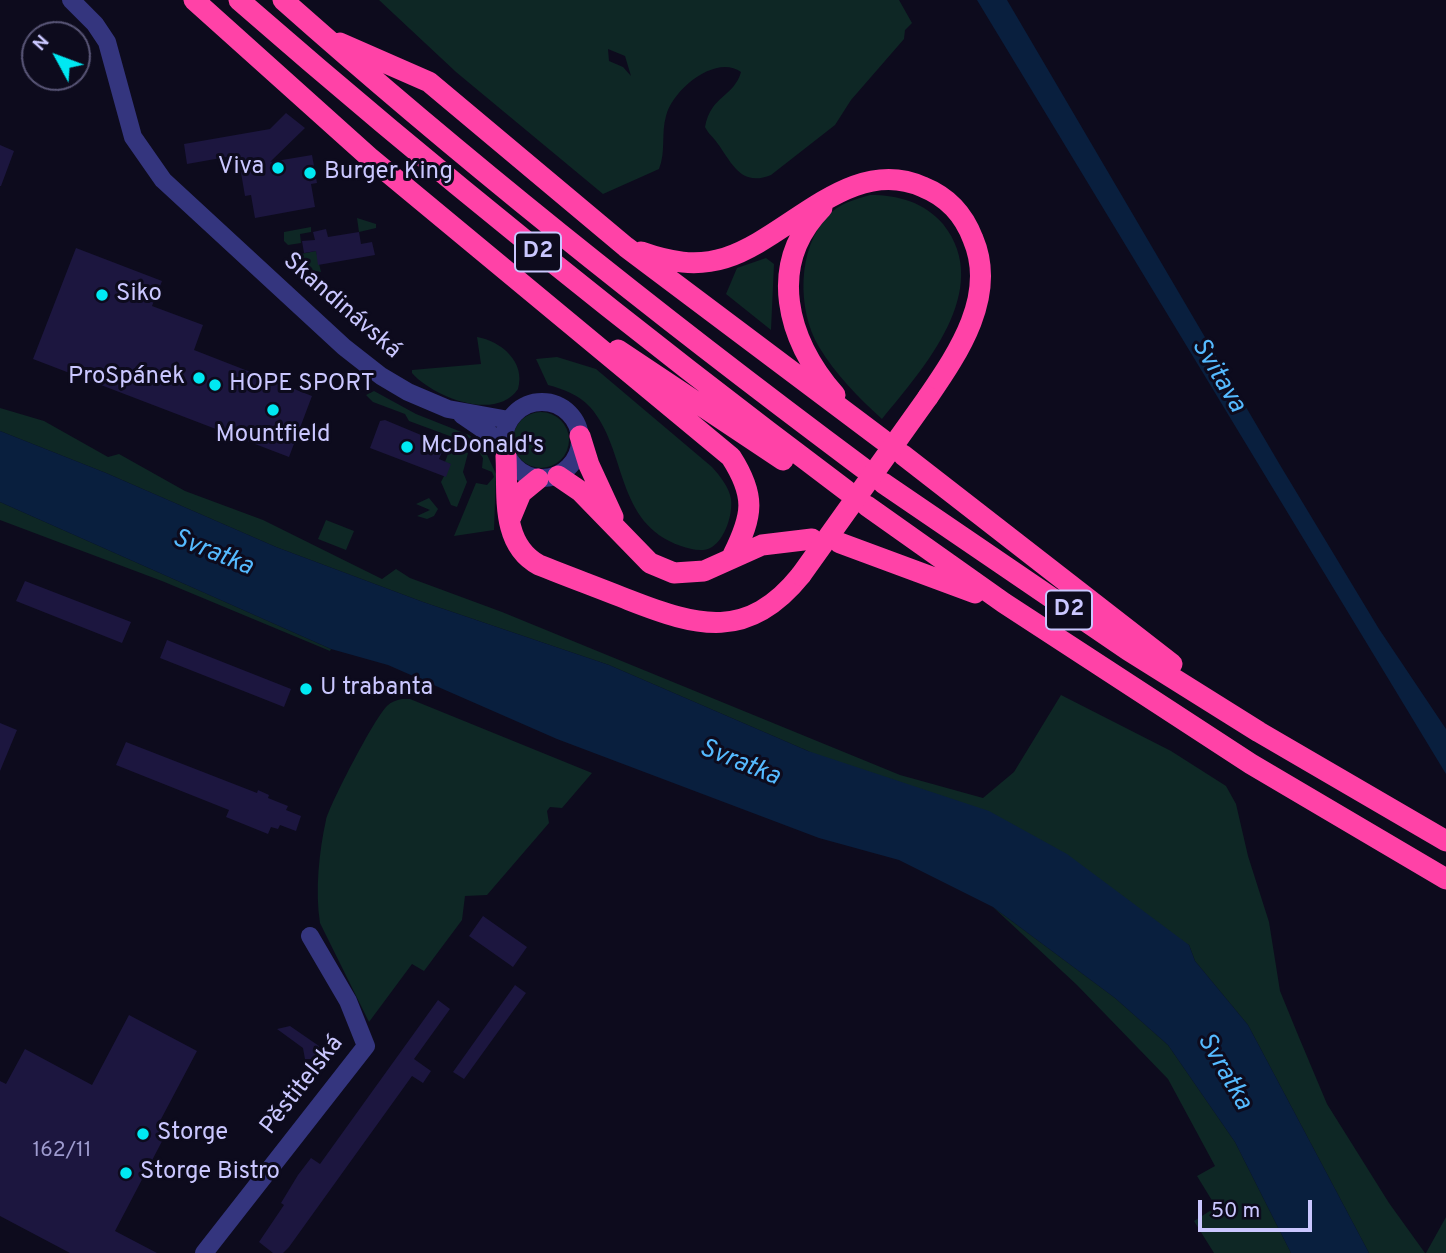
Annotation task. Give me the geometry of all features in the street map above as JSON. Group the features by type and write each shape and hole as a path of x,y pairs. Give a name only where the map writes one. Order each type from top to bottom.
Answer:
{"highway":[{"path":"194,0 369,157 731,457 749,495 750,512 746,529 733,555"},
{"name":"D2","path":"239,0 391,133 564,274 844,495 615,347 562,317"},
{"name":"D2","path":"283,0 409,112 601,270 863,468"},
{"path":"322,35 429,82 626,247 877,436 821,377 799,335 790,310 788,273 794,250 804,229 832,198"},
{"path":"505,449 509,522 517,547 525,558 677,618 698,623 730,622 758,613 780,598 800,575 928,397 964,340 977,302 979,263 970,229 961,215 942,197 910,182 884,180 865,183 832,198 749,248 710,261 676,262 626,247"},
{"path":"580,436 589,466 618,528"},
{"path":"904,455 1259,732"},
{"path":"509,522 521,493 548,477 580,491 650,563 674,573 704,571 733,555 776,542 812,539"},
{"name":"D2","path":"883,483 1128,650 1259,732 1446,841"},
{"name":"D2","path":"867,506 1004,603 1251,764 1446,879"},
{"path":"840,543 1004,603"}],"street":[{"name":"Skandinávská","path":"71,0 95,24 107,42 125,115 140,151 163,180 367,366 408,392 456,411 509,420"},
{"path":"533,403 554,404 572,416 580,436 573,464 548,477 519,472 505,449 509,420 524,406 533,403"},
{"name":"Skandinávská","path":"456,411 505,449"},
{"name":"Pěstitelská","path":"204,1253 366,1046 348,1001 310,936"}],"green space":[{"path":"379,0 899,0 912,23 905,30 904,39 851,100 835,125 771,175 760,178 751,178 737,170 705,127 712,108 738,80 741,72 731,68 720,67 708,71 686,85 677,95 666,116 659,169 603,194 456,72","holes":["608,49 625,56 631,76 623,67 609,61"]},
{"path":"870,195 891,196 910,201 936,216 957,249 961,275 957,301 947,327 916,377 882,419 848,385 819,347 812,332 804,298 806,262 818,229 837,208"},
{"path":"357,218 376,224 376,228 359,232"},
{"path":"311,227 311,232 300,234 301,243 288,245 284,241 284,232"},
{"path":"316,251 321,272 311,270 296,255"},
{"path":"766,258 774,264 771,330 726,294 737,268"},
{"path":"477,337 503,348 515,362 520,379 518,389 508,399 495,404 465,402 434,390 412,373 412,370 481,364"},
{"path":"557,357 596,369 715,470 731,499 727,526 717,543 708,549 700,550 681,546 659,535 644,521 633,503 602,424 581,399 548,385 536,359"},
{"path":"374,391 416,414 469,435 483,446 496,474 494,530 454,536 476,483 487,485 494,477 492,472 482,468 483,458 474,445 409,421 405,414 373,402 366,395"},
{"path":"0,408 44,421 108,457 119,454 185,491 263,520 382,579 396,569 410,578 502,612 900,775 983,798 1014,772 1061,695 1171,751 1226,786 1236,804 1248,856 1269,922 1280,991 1327,1104 1389,1203 1425,1253 1369,1253 1248,1025 1195,961 1189,945 808,751 609,665 423,602 276,547 106,473 0,431"},
{"path":"541,412 552,414 561,420 567,429 567,451 561,460 552,466 541,468 530,466 521,460 515,451 513,440 515,429 521,420 530,414"},
{"path":"451,446 468,453 463,472 467,482 457,507 451,505 441,482 450,464 445,462"},
{"path":"429,498 438,509 434,516 427,519 417,516 430,510 416,504"},
{"path":"0,502 331,649 330,651 162,581 0,520"},
{"path":"326,520 354,531 346,550 318,539"},
{"path":"410,699 592,773 562,808 550,807 547,811 549,823 487,895 465,896 462,920 424,971 412,964 369,1022 320,923 320,858 326,820 354,761 381,713 390,703"},
{"path":"993,907 1115,998 1168,1045 1235,1142 1291,1253 1214,1253 1194,1221 1216,1207 1197,1176 1215,1166 1168,1079 1077,985"},
{"path":"1446,1217 1446,1253 1426,1253"}],"water":[{"name":"Svitava","path":"977,0 1007,0 1280,465 1379,629 1446,729 1446,774"},
{"name":"Svratka","path":"0,431 106,473 276,547 423,602 609,665 808,751 989,811 1067,854 1189,945 1195,961 1248,1025 1369,1253 1291,1253 1235,1142 1168,1045 1115,998 993,907 899,860 819,838 557,739 388,665 331,649 0,502"}],"building":[{"path":"286,113 305,128 270,162 312,155 317,183 311,184 315,207 255,218 251,195 245,196 238,155 187,164 184,144 270,129"},
{"path":"0,145 14,151 1,186 0,186"},
{"path":"326,229 328,237 359,232 361,244 372,242 375,255 318,265 316,251 304,253 302,241 315,240 313,232"},
{"path":"76,248 162,281 152,306 203,325 194,350 312,396 289,457 33,359"},
{"name":"McDonald's","path":"385,420 445,445 439,459 451,464 446,477 370,448 380,421"},
{"path":"25,581 131,622 122,643 16,601"},
{"path":"167,640 291,689 284,707 160,658"},
{"path":"0,723 17,730 0,771"},
{"path":"126,742 257,793 258,790 269,795 268,798 288,806 286,810 301,816 296,831 280,825 278,829 271,827 268,834 226,817 229,810 116,765"},
{"path":"483,916 527,947 513,967 469,936"},
{"path":"515,985 526,993 464,1079 453,1072"},
{"path":"438,1000 450,1009 414,1059 431,1071 423,1083 412,1076 289,1247 283,1253 273,1253 259,1242 284,1205 281,1203 298,1175 311,1158 320,1164"},
{"path":"129,1015 197,1051 160,1121 170,1126 115,1231 157,1253 70,1253 0,1216 0,1081 6,1084 25,1049 92,1085"},
{"path":"290,1026 319,1046 320,1052 316,1059 305,1059 303,1048 277,1029"}],"place":[{"name":"Viva","path":"278,168"},
{"name":"Burger King","path":"310,173"},
{"name":"Siko","path":"102,295"},
{"name":"ProSpánek","path":"199,378"},
{"name":"HOPE SPORT","path":"215,385"},
{"name":"Mountfield","path":"273,410"},
{"name":"McDonald's","path":"407,447"},
{"name":"U trabanta","path":"306,689"},
{"name":"Storge","path":"143,1134"},
{"name":"Storge Bistro","path":"126,1173"}]}
